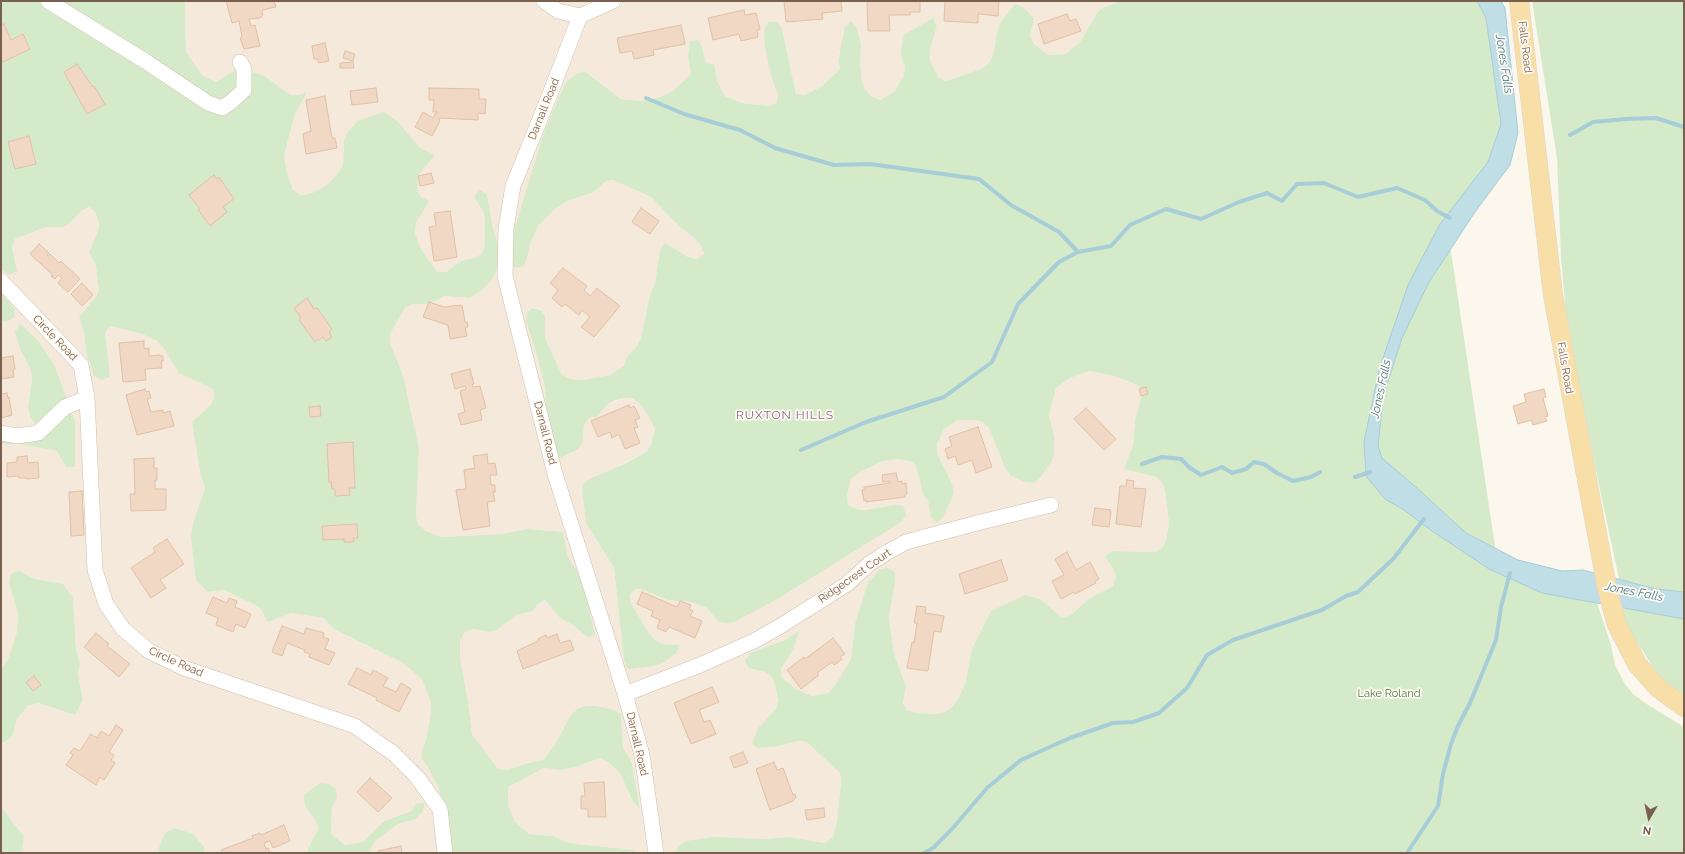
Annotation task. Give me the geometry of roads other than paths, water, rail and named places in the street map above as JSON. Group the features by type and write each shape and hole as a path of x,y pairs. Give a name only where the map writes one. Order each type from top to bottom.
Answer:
{"main road":[{"name":"Falls Road","path":"1519,1 1553,295 1612,610 1623,640 1637,664 1658,688 1684,707"}],"street":[{"path":"48,1 145,61 208,103 222,108 244,90 244,69 240,62"},
{"path":"544,1 558,11 580,16 613,1"},
{"name":"Darnall Road","path":"580,16 513,186 506,229 506,276 555,474 625,694 642,755 656,853"},
{"name":"Circle Road","path":"1,281 81,365 87,398 95,570 106,604 123,629 149,651 184,668 355,726 393,753 417,777 440,809 445,853"},
{"path":"1,432 17,436 38,433 65,407 87,398"},
{"name":"Ridgecrest Court","path":"625,694 700,665 754,641 847,584 870,564 906,542 977,522 1051,505"}],"water":[{"name":"Jones Falls","path":"1477,1 1501,1 1505,8 1518,133 1510,165 1475,212 1429,282 1402,338 1383,397 1378,446 1382,458 1466,533 1518,560 1562,571 1583,570 1656,589 1684,592 1684,619 1542,593 1489,569 1432,531 1404,510 1385,499 1366,476 1364,442 1379,370 1408,285 1440,224 1488,162 1501,124 1486,18"}],"waterway":[{"path":"646,98 684,114 740,130 775,148 834,165 870,164 979,179 1011,205 1059,232 1078,252"},
{"path":"1570,135 1593,122 1626,119 1656,118 1684,127"},
{"path":"801,450 866,422 944,397 992,362 1018,304 1059,262 1078,252 1111,246 1130,225 1166,209 1201,219 1239,202 1267,193 1282,201 1297,184 1324,183 1358,197 1397,188 1425,200 1437,211 1450,218"},
{"path":"1142,464 1162,457 1181,459 1189,467 1201,475 1222,467 1232,473 1246,469 1254,462 1264,464 1293,481 1311,477 1320,472"},
{"path":"1355,477 1370,472"},
{"path":"924,853 933,848 952,829 987,788 1021,760 1070,738 1113,723 1133,722 1159,713 1187,688 1207,655 1233,640 1322,610 1346,596 1358,592 1394,558 1424,519"},
{"path":"1407,853 1438,806 1443,774 1451,744 1496,640 1501,607 1510,573"}],"district":[{"name":"RUXTON HILLS","path":"785,415"}],"park label":[{"name":"Lake Roland","path":"1389,694"}]}
